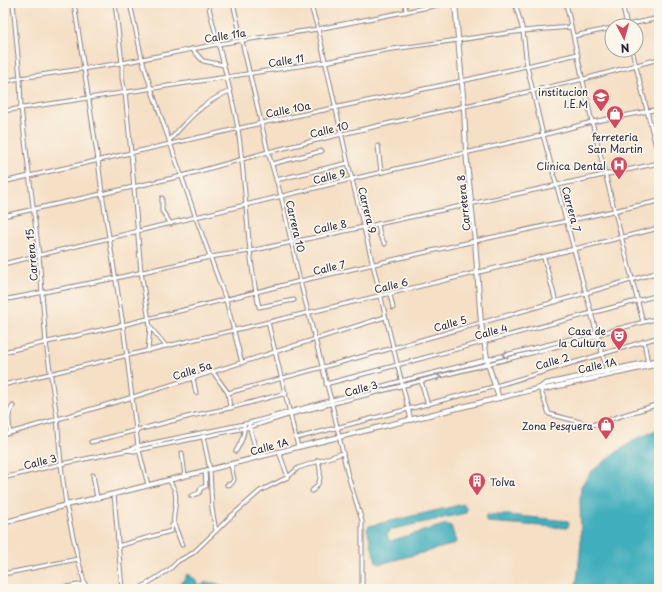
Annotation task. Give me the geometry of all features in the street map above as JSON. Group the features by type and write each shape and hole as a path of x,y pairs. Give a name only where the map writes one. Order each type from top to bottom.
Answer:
{"street":[{"name":"Carrera 15","path":"13,3 20,78 21,108 34,208 46,343 57,418 66,505 86,589"},
{"path":"74,3 123,325 139,448 148,485"},
{"path":"115,3 131,153 141,272 150,327 148,351"},
{"path":"130,3 142,59 151,88 226,300 242,363"},
{"name":"Carrera 10","path":"233,3 251,73 268,152 281,196 314,338 338,428 343,454 362,521 362,589"},
{"name":"Carrera 9","path":"310,3 318,29 324,62 348,163 365,227 385,317 411,420"},
{"path":"404,3 406,12"},
{"name":"Calle 11a","path":"3,82 20,78 122,63 218,44 318,29 449,3"},
{"name":"Carretera 8","path":"455,3 464,107 466,152 483,342 494,386 499,398"},
{"name":"Carrera 7","path":"515,3 523,31 527,66 543,135 568,221 574,250 608,373"},
{"path":"566,3 584,79 592,122 643,322"},
{"path":"622,3 625,18"},
{"path":"209,8 238,128 247,205 250,251 259,307 294,300"},
{"path":"644,22 659,18"},
{"name":"Calle 11","path":"3,111 227,78 386,50 523,31 571,27"},
{"path":"574,36 604,30"},
{"path":"192,49 203,61 224,66"},
{"name":"Calle 10a","path":"3,182 131,153 170,142 462,81 578,54"},
{"path":"634,58 659,159"},
{"name":"Calle 10","path":"3,216 182,176 268,152 398,120 464,107 584,79 659,58"},
{"path":"170,142 194,114 216,97 230,91"},
{"name":"Calle 9","path":"3,264 592,122 659,109"},
{"path":"378,146 381,172"},
{"path":"272,164 322,151"},
{"path":"276,180 348,163"},
{"name":"Calle 8","path":"3,300 116,278 210,257 250,251 365,227 659,163"},
{"path":"162,198 162,211 171,224"},
{"name":"Calle 7","path":"3,352 123,325 300,281 659,201"},
{"path":"378,224 380,236 385,244"},
{"name":"Calle 6","path":"3,385 234,331 308,312 544,258 659,228"},
{"path":"544,258 556,302"},
{"name":"Calle 5","path":"228,393 393,348 659,272"},
{"path":"390,294 393,308"},
{"name":"Calle 4","path":"326,384 659,295"},
{"name":"Calle 5a","path":"3,434 213,372 314,338 385,317"},
{"name":"Calle 3","path":"331,402 488,364 659,318"},
{"path":"268,322 283,378 298,447"},
{"path":"150,327 166,346"},
{"name":"Calle 3","path":"3,478 61,464 249,425 402,381 594,333 598,334"},
{"name":"Calle 2","path":"296,438 428,405 659,337"},
{"path":"644,341 648,364"},
{"name":"Calle 1A","path":"3,523 66,505 540,388 544,384 608,373 659,360"},
{"name":"Calle 1A","path":"648,364 659,364"},
{"path":"213,372 228,393 230,408"},
{"path":"193,378 196,393"},
{"path":"421,381 428,405"},
{"path":"540,388 549,414 592,425 659,404"},
{"path":"91,442 286,393"},
{"path":"10,432 9,414 13,406"},
{"path":"249,425 258,458"},
{"path":"236,451 242,442 244,426"},
{"path":"203,435 210,470 212,508 216,531"},
{"path":"279,452 288,477"},
{"path":"182,453 185,476"},
{"path":"139,589 170,569 178,561 193,553 255,495 288,477 298,468 318,460 343,454"},
{"path":"312,491 319,483 321,477 318,460"},
{"path":"227,485 231,484 234,480 231,464"},
{"path":"191,496 199,493 201,488 206,486 205,471"},
{"path":"93,475 97,498"},
{"path":"169,480 176,497 175,510 172,516 182,545"},
{"path":"114,494 122,589"},
{"path":"118,546 169,532 172,530 172,524 174,524"},
{"path":"3,574 78,558"},
{"path":"52,589 85,584"}],"water":[{"path":"659,430 659,589 572,589 576,585 581,542 581,486 591,472 614,454 638,438"},
{"path":"464,504 467,509 466,513 389,530 388,534 390,541 447,524 451,526 456,541 455,544 380,564 376,562 367,529 369,526"},
{"path":"486,515 509,515 568,521 569,524 567,528 487,522 485,517"},
{"path":"187,574 195,579 198,585 213,583 222,585 227,589 179,589 178,584 184,580"}],"place":[{"name":"institucion I.E.M","path":"601,112"},
{"name":"ferreteria San Martin","path":"615,129"},
{"name":"Clinica Dental","path":"619,180"},
{"name":"Casa de la Cultura","path":"619,351"},
{"name":"Zona Pesquera","path":"606,440"},
{"name":"Tolva","path":"477,496"}]}
